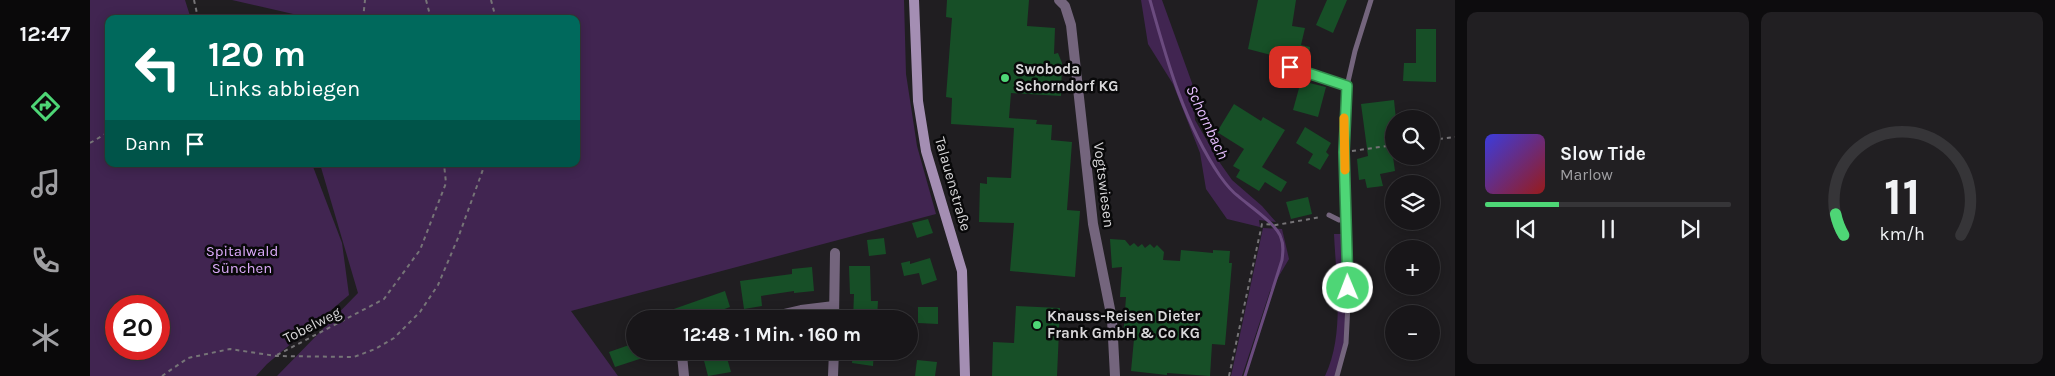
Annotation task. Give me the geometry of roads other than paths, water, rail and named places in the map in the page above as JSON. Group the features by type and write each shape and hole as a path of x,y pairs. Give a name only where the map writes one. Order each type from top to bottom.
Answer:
{"street":[{"name":"Talauenstraße","path":"914,0 918,101 926,151 962,271 965,376"},
{"name":"Vogtswiesen","path":"1060,0 1065,6 1071,25 1093,224 1112,319 1115,376"},
{"path":"834,310 835,254"},
{"path":"801,310 834,306"},
{"path":"682,360 684,376"},
{"path":"833,376 834,360"}],"lane":[{"path":"1337,376 1346,343 1348,273 1344,152 1347,86 1355,51 1371,0"},
{"path":"1290,67 1347,86"},
{"path":"1330,214 1340,220 1346,220"}],"waterway":[{"name":"Schornbach","path":"1150,0 1178,91 1207,156 1228,187 1269,221 1279,233 1282,241 1282,260 1245,376"}],"place":[{"name":"Swoboda Schorndorf KG","path":"1005,78"},
{"name":"Knauss-Reisen Dieter Frank GmbH & Co KG","path":"1037,325"}],"park label":[{"name":"Spitalwald Sünchen","path":"242,260"}]}
